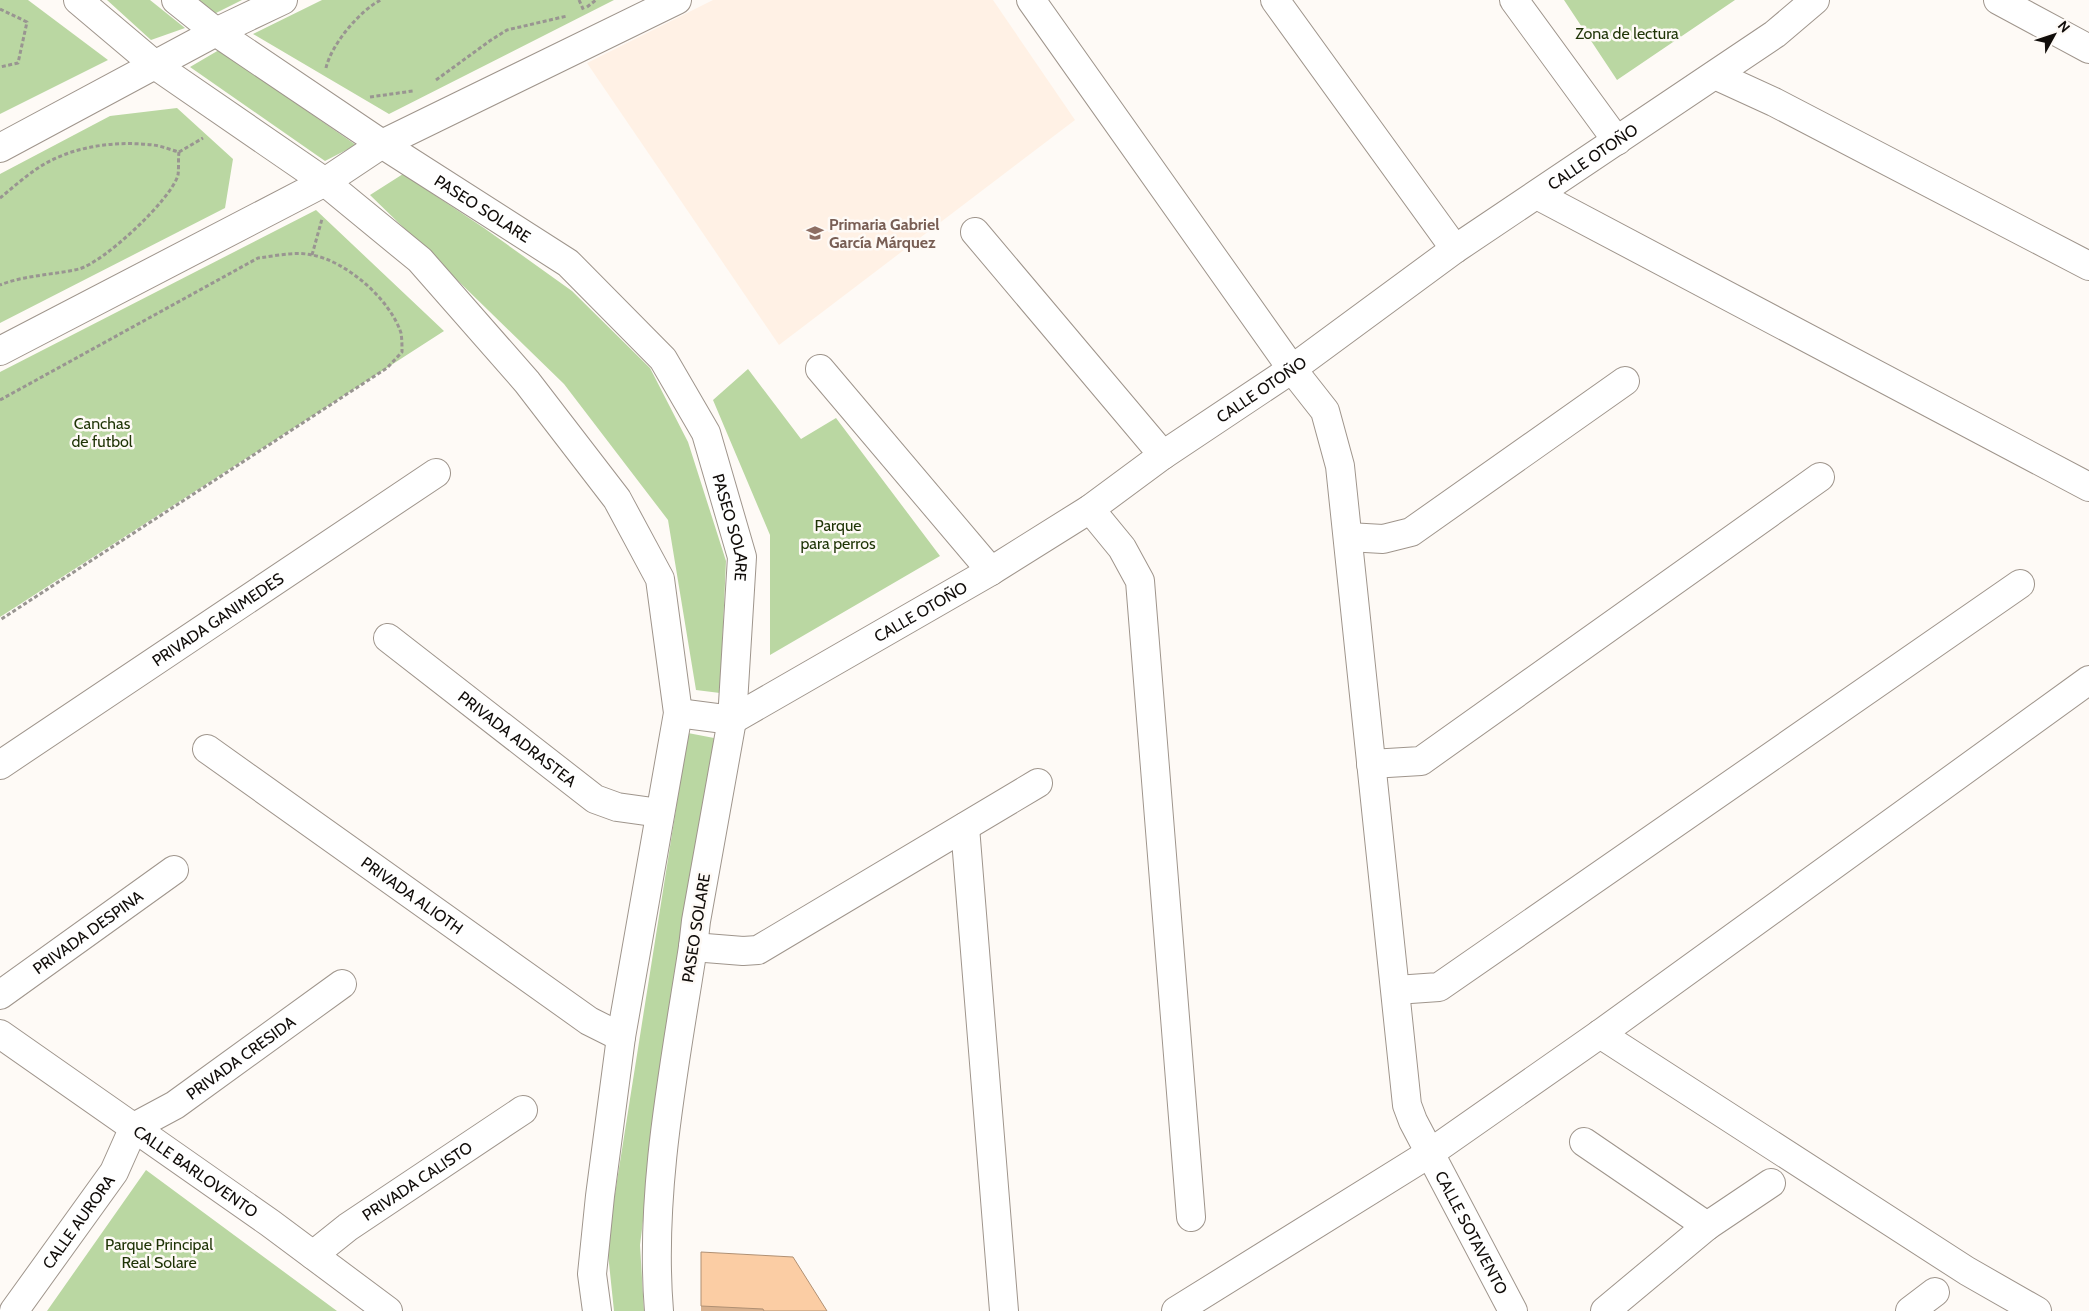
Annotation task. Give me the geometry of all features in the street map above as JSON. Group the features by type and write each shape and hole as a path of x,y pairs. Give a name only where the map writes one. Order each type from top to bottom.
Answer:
{"street":[{"path":"78,0 155,65 325,182 420,260 527,382 617,499 660,579 678,713 621,1037 600,1196 592,1274 597,1311"},
{"name":"PASEO SOLARE","path":"176,0 216,32 382,144 568,263 663,359 706,433 742,557 732,720 697,912 694,947 666,1126 655,1273 658,1311"},
{"path":"0,148 216,32 283,0"},
{"path":"0,351 325,182 382,144 677,0"},
{"name":"CALLE SOTAVENTO","path":"1031,0 1292,369 1325,411 1340,466 1407,1105 1430,1153 1513,1311"},
{"path":"1275,0 1455,250"},
{"path":"1514,0 1617,141"},
{"name":"CALLE OTOÑO","path":"732,720 991,571 1090,509 1163,455 1292,369 1455,250 1775,34 1815,0"},
{"path":"1998,0 2089,49"},
{"path":"1715,75 1774,102 2089,266"},
{"path":"1537,195 2089,487"},
{"path":"974,232 1163,455"},
{"path":"820,369 991,571"},
{"path":"1348,537 1383,539 1411,532 1625,381"},
{"name":"PRIVADA GANIMEDES","path":"0,765 436,473"},
{"path":"1372,764 1421,761 1820,477"},
{"path":"1090,509 1122,548 1140,581 1191,1217"},
{"path":"1396,990 1439,986 2020,584"},
{"name":"PRIVADA ADRASTEA","path":"388,638 595,799 617,807 660,813"},
{"path":"1176,1311 1430,1153 1600,1034 2089,680"},
{"path":"678,713 732,720"},
{"name":"PRIVADA ALIOTH","path":"207,749 590,1021 621,1037"},
{"path":"694,947 743,951 758,950 1038,783"},
{"path":"965,826 1004,1311"},
{"name":"PRIVADA DESPINA","path":"0,995 174,870"},
{"name":"PRIVADA CRESIDA","path":"134,1127 175,1104 342,984"},
{"name":"CALLE BARLOVENTO","path":"0,1034 134,1127 388,1311"},
{"path":"1600,1034 1967,1271 2037,1311"},
{"name":"PRIVADA CALISTO","path":"313,1255 348,1228 523,1110"},
{"name":"CALLE AURORA","path":"10,1304 114,1172 134,1127"},
{"path":"1584,1142 1707,1226"},
{"path":"1605,1311 1707,1226 1771,1183"},
{"path":"1910,1311 1935,1292"}],"path":[{"path":"326,69 328,60 354,20 371,5 381,0"},
{"path":"429,86 491,40 508,30 566,17 596,0"},
{"path":"0,9 27,22 18,63 0,67"},
{"path":"364,97 380,97 417,91"},
{"path":"0,198 52,160 82,148 120,143 155,145 179,152 178,176 158,207 117,246 81,268 0,285"},
{"path":"0,400 258,258 302,254 326,259 358,276 389,310 401,333 402,352 387,368 0,620"}],"shaded area":[{"name":"Primaria Gabriel García Márquez","path":"713,0 993,0 1075,120 779,345 587,63"}],"green space":[{"path":"0,0 28,0 108,60 0,114"},
{"path":"107,0 150,0 185,28 151,40"},
{"path":"197,0 242,0 214,14"},
{"path":"322,0 614,0 389,114 253,34"},
{"name":"Zona de lectura","path":"1564,0 1735,0 1617,80"},
{"path":"219,50 356,145 325,161 190,67"},
{"path":"177,108 233,159 225,208 0,323 0,174 110,116"},
{"path":"403,174 484,228 572,291 650,368 688,442 726,561 720,693 696,690 668,520 564,384 370,195"},
{"name":"Canchas de futbol","path":"316,210 444,331 0,617 0,372"},
{"name":"Parque para perros","path":"748,369 801,439 836,418 940,556 770,655 770,535 713,400"},
{"path":"688,733 714,738 656,1117 640,1245 644,1311 614,1311 607,1244"},
{"name":"Parque Principal Real Solare","path":"146,1170 337,1311 47,1311"}],"building":[{"path":"701,1252 793,1257 827,1311 764,1311 763,1309 701,1306"}],"place":[{"name":"Primaria Gabriel García Márquez","path":"815,233"}]}
